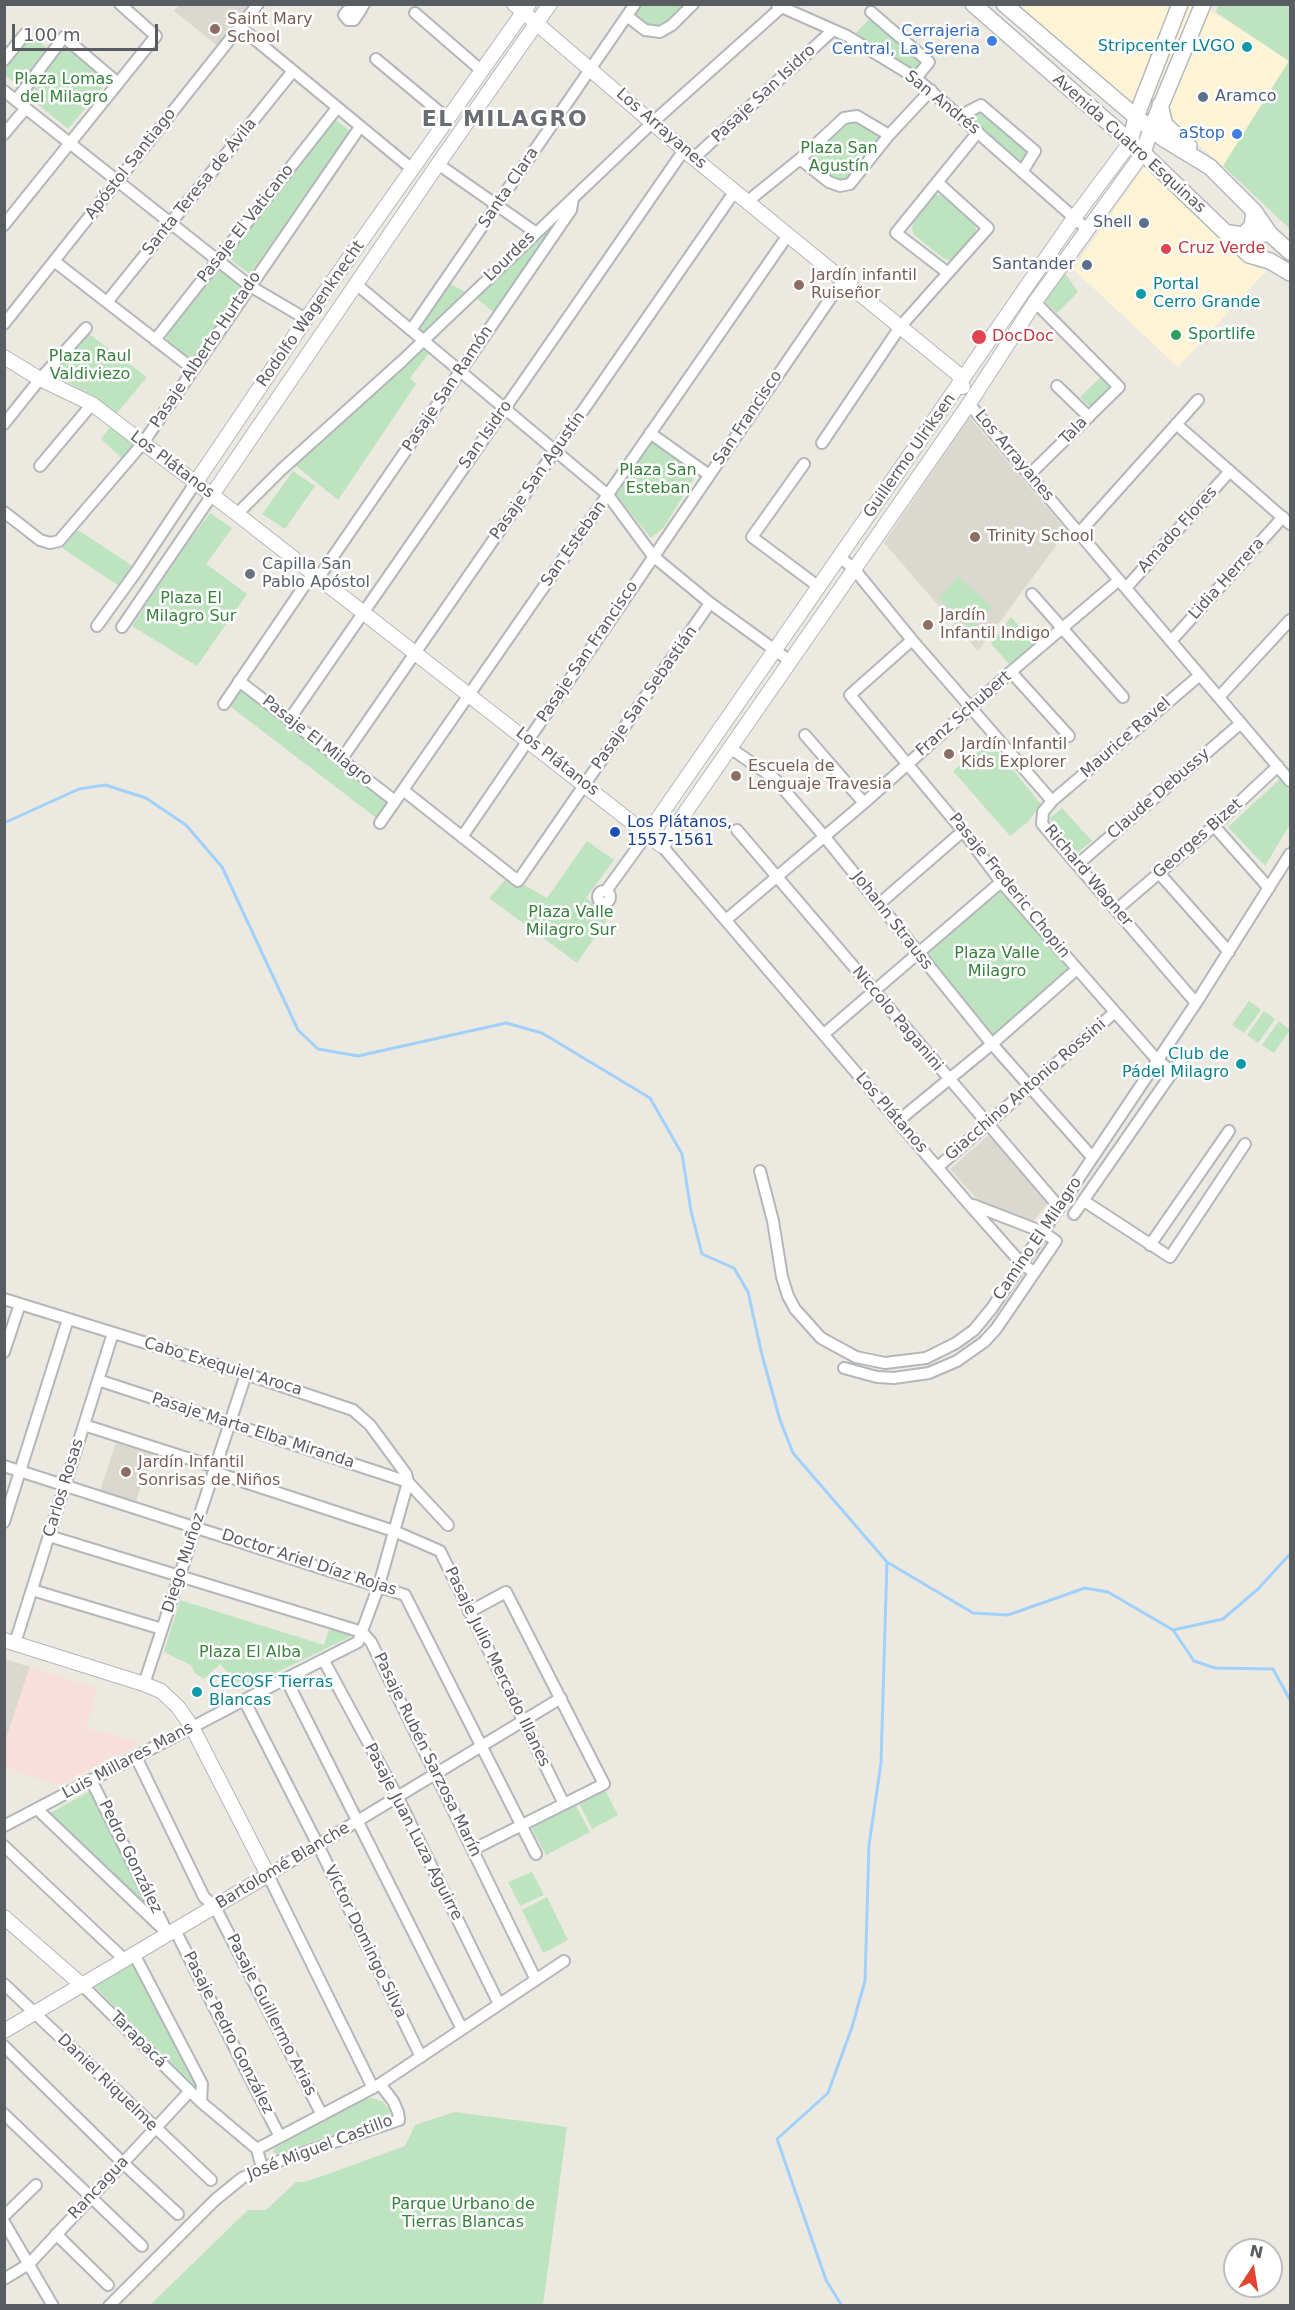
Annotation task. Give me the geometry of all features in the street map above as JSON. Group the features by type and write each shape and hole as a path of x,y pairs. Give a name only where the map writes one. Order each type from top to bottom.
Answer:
{"main road":[{"name":"Avenida Cuatro Esquinas","path":"973,4 1143,153 1229,233 1249,255 1270,261 1290,273"},
{"name":"Avenida Cuatro Esquinas","path":"1004,4 1151,129 1210,167 1254,212 1270,234 1290,252"},
{"name":"Guillermo Ulriksen","path":"1130,143 1136,117 1180,4"},
{"name":"Guillermo Ulriksen","path":"1143,153 1203,4"},
{"path":"1161,105 1165,125 1210,167"},
{"path":"1229,233 1243,235 1252,226 1254,212"},
{"path":"1249,255 1250,246 1255,238 1262,234 1270,234"}],"street":[{"path":"4,225 156,36 120,4"},
{"name":"Apóstol Santiago","path":"4,324 258,4"},
{"name":"Rodolfo Wagenknecht","path":"122,627 550,4"},
{"name":"Santa Clara","path":"411,330 635,4"},
{"path":"627,16 645,30 660,32 672,25 693,4"},
{"name":"San Andrés","path":"782,5 834,30 916,78 1088,230"},
{"name":"Lourdes","path":"237,514 280,470 423,340 653,122 782,5"},
{"name":"Rodolfo Wagenknecht","path":"97,626 136,572 306,319 482,71 522,7"},
{"name":"Los Arrayanes","path":"522,7 536,24 689,154 953,370 961,382 969,404 1290,781"},
{"path":"871,12 929,62 916,78"},
{"path":"415,14 482,71"},
{"path":"240,27 412,169"},
{"name":"Pasaje San Isidro","path":"689,154 834,30"},
{"path":"4,60 25,34"},
{"path":"16,100 64,37 118,83"},
{"path":"376,59 448,119"},
{"name":"Santa Teresa de Ávila","path":"107,302 293,71"},
{"path":"800,159 829,182 840,186 850,184 889,135 931,90"},
{"path":"4,91 250,286 306,319"},
{"path":"960,116 981,105 1035,151 1022,172"},
{"path":"4,134 26,108"},
{"name":"Pasaje El Vaticano","path":"155,340 337,108"},
{"path":"748,201 800,159 844,118 857,116 889,135"},
{"name":"Pasaje Alberto Hurtado","path":"4,512 40,540 50,543 59,541 143,442 360,127"},
{"path":"948,273 896,233 978,132"},
{"name":"Guillermo Ulriksen","path":"606,891 776,650 1074,218 1130,143"},
{"name":"Guillermo Ulriksen","path":"662,846 969,404 1035,302 1143,153"},
{"name":"San Isidro","path":"288,720 505,408 689,154"},
{"path":"438,164 535,232"},
{"path":"822,443 900,327 988,228 937,182"},
{"name":"Pasaje San Agustín","path":"341,760 735,191"},
{"name":"Pasaje San Ramón","path":"224,704 460,371 571,210 573,198"},
{"name":"San Esteban","path":"380,823 788,235"},
{"path":"54,261 193,369"},
{"name":"San Francisco","path":"653,556 843,280"},
{"path":"356,285 608,495 653,556 710,603 790,661"},
{"name":"Tala","path":"1029,475 1119,387 1035,302"},
{"path":"4,424 86,327"},
{"name":"Los Plátanos","path":"4,357 40,379 92,404 648,833 727,919 967,1202 1022,1264 1034,1272"},
{"path":"1057,386 1089,417"},
{"path":"1079,533 1198,400"},
{"path":"40,466 92,404"},
{"path":"1176,423 1287,521"},
{"path":"650,433 709,475"},
{"path":"804,464 752,537 819,587"},
{"name":"Amado Flores","path":"1123,584 1230,471"},
{"name":"Lidia Herrera","path":"1171,641 1287,521"},
{"name":"Pasaje San Francisco","path":"462,837 653,556"},
{"name":"Richard Wagner","path":"840,556 854,569 912,640 1052,801 1043,812 1042,824 1196,1003"},
{"name":"Franz Schubert","path":"727,919 864,803 1011,672 1062,629 1123,584"},
{"path":"1032,594 1123,697"},
{"name":"Pasaje San Sebastián","path":"462,837 518,881 710,603"},
{"path":"1219,697 1290,620"},
{"name":"Pasaje Frederic Chopin","path":"912,640 850,695 963,831 1001,882 1158,1061 1173,1072"},
{"path":"1011,672 1069,736"},
{"name":"Maurice Ravel","path":"1052,801 1200,675"},
{"name":"Pasaje El Milagro","path":"239,681 395,801"},
{"name":"Claude Debussy","path":"1077,865 1241,723"},
{"path":"805,735 864,803"},
{"name":"Johann Strauss","path":"730,748 774,778 824,836 992,1044 1092,1157"},
{"name":"Georges Bizet","path":"1116,910 1214,826 1278,766"},
{"path":"403,790 462,837"},
{"path":"1214,826 1269,888"},
{"name":"Niccolo Paganini","path":"737,830 1059,1207"},
{"path":"879,904 963,831"},
{"name":"Camino El Milagro","path":"760,1171 773,1221 782,1277 795,1309 821,1338 866,1360 898,1363 926,1358 941,1352 968,1334 992,1308 1158,1061 1290,854"},
{"path":"1159,873 1229,952"},
{"path":"824,1034 1001,882"},
{"path":"898,1121 992,1044 1077,969"},
{"name":"Giacchino Antonio Rossini","path":"938,1167 1115,1012"},
{"path":"1074,1214 1183,1058"},
{"path":"1150,1245 1228,1131"},
{"path":"1084,1201 1170,1257 1245,1144"},
{"path":"844,1368 894,1378 929,1373 957,1361 996,1329 1056,1241 1043,1232 967,1202"},
{"name":"Cabo Exequiel Aroca","path":"4,1299 246,1374 353,1410 370,1425 406,1474 408,1482 448,1525"},
{"path":"5,1350 20,1304"},
{"path":"4,1522 68,1319"},
{"name":"Carlos Rosas","path":"10,1642 32,1590 113,1333"},
{"path":"968,1334 978,1346"},
{"path":"863,1373 866,1360"},
{"name":"Diego Muñoz","path":"144,1684 246,1374"},
{"name":"Pasaje Marta Elba Miranda","path":"98,1380 408,1482"},
{"name":"Pasaje Julio Mercado Illanes","path":"84,1425 394,1531 440,1551 564,1804"},
{"name":"Doctor Ariel Díaz Rojas","path":"4,1467 405,1595 536,1854"},
{"name":"Luis Millares Mans","path":"4,1826 358,1642 379,1585 408,1482"},
{"path":"49,1536 362,1632"},
{"path":"32,1590 162,1629"},
{"path":"469,1612 506,1592 604,1784 474,1849"},
{"name":"Pasaje Rubén Sarzosa Marín","path":"362,1632 371,1642 536,1980"},
{"path":"10,1642 144,1684 161,1691 177,1707 192,1727 376,2086"},
{"name":"Pasaje Juan Luza Aguirre","path":"324,1661 398,1797 499,2004"},
{"path":"286,1679 462,2029"},
{"name":"Bartolomé Blanche","path":"4,2031 215,1907 561,1698"},
{"name":"Víctor Domingo Silva","path":"244,1700 318,1845 421,2057"},
{"name":"Pasaje Guillermo Arias","path":"136,1756 204,1897 215,1907 322,2115"},
{"name":"Pedro González","path":"92,1780 172,1932"},
{"name":"Pasaje Pedro González","path":"37,1809 172,1932 280,2137"},
{"path":"4,1846 130,1957 202,2084 201,2102"},
{"name":"Tarapacá","path":"4,1917 82,1985 201,2102 257,2149"},
{"name":"José Miguel Castillo","path":"257,2149 376,2086 564,1961"},
{"name":"Daniel Riquelme","path":"4,1984 211,2180"},
{"path":"4,2046 178,2214"},
{"name":"José Miguel Castillo","path":"109,2306 224,2192 262,2168 399,2120 393,2101 376,2086"},
{"name":"Rancagua","path":"4,2279 29,2264 190,2091"},
{"path":"4,2114 142,2246"},
{"path":"257,2149 262,2168"},
{"path":"4,2216 36,2185"},
{"path":"4,2222 53,2306"},
{"path":"56,2234 108,2285"}],"shaded area":[{"name":"Saint Mary School","path":"179,5 252,5 219,47 174,11"},
{"path":"1015,5 1202,5 1289,61 1223,166 1168,119 1128,103"},
{"path":"1144,167 1253,266 1266,271 1178,367 1073,269"},
{"name":"Trinity School","path":"969,417 1067,531 978,651 884,543"},
{"path":"989,1135 1048,1203 1034,1221 980,1202 950,1169"},
{"name":"Jardín Infantil Sonrisas de Niños","path":"116,1443 151,1454 136,1502 100,1491"},
{"path":"5,1659 30,1667 5,1742"},
{"path":"30,1667 97,1688 86,1728 142,1743 58,1785 5,1767 5,1742"}],"green space":[{"path":"639,5 688,5 670,22 659,28 647,26 632,15"},
{"path":"1218,5 1290,5 1290,229 1223,166 1289,61 1216,12"},
{"path":"871,17 924,63 915,73 853,36"},
{"path":"27,32 47,48 18,86 5,75 4,61"},
{"name":"Plaza Lomas del Milagro","path":"64,45 108,81 68,129 23,92"},
{"path":"981,108 1032,151 1023,167 964,116"},
{"name":"Plaza San Agustín","path":"856,119 885,136 848,182 840,183 804,159 846,120"},
{"path":"336,120 350,131 250,274 224,255"},
{"path":"935,195 941,195 948,200 973,221 976,229 975,237 958,257 950,260 943,258 914,235 912,229 913,219"},
{"path":"565,211 497,315 476,298"},
{"path":"219,266 244,284 196,356 185,357 167,342 166,330"},
{"path":"1065,273 1078,292 1057,313 1043,299"},
{"path":"449,283 467,293 421,337 416,331"},
{"name":"Plaza Raul Valdiviezo","path":"86,332 147,377 116,414 96,397 49,373"},
{"path":"422,348 429,353 410,378 416,384 338,500 295,465"},
{"path":"1101,377 1111,387 1090,407 1080,397"},
{"path":"115,421 143,443 126,462 101,439"},
{"name":"Plaza San Esteban","path":"653,438 698,472 664,527 651,538 615,494"},
{"path":"293,471 315,486 285,529 262,514"},
{"name":"Plaza El Milagro Sur","path":"210,513 232,528 206,564 247,594 197,666 132,626"},
{"path":"78,530 134,567 119,586 62,548"},
{"path":"958,576 992,607 972,630 939,598"},
{"path":"1011,617 1038,648 1013,668 991,644"},
{"path":"240,684 391,801 379,820 227,704"},
{"path":"990,742 1041,804 1028,822 1010,836 953,771"},
{"path":"1280,779 1290,791 1290,824 1265,866 1228,827"},
{"path":"1062,808 1092,841 1077,853 1051,824 1050,818"},
{"name":"Plaza Valle Milagro Sur","path":"587,841 614,860 586,898 610,915 577,963 489,898 506,879 515,887 519,882 547,898"},
{"name":"Plaza Valle Milagro","path":"1001,890 1070,968 992,1036 924,957"},
{"path":"1249,1001 1261,1010 1244,1033 1232,1025"},
{"path":"1264,1011 1275,1019 1258,1043 1247,1035"},
{"path":"1279,1021 1290,1030 1274,1053 1262,1045"},
{"name":"Plaza El Alba","path":"180,1600 324,1645 330,1626 356,1634 242,1689 220,1664 204,1679 195,1673 191,1665 164,1652"},
{"path":"92,1790 158,1920 48,1814"},
{"path":"605,1790 618,1815 592,1829 579,1803"},
{"path":"575,1804 590,1832 546,1855 531,1827"},
{"path":"532,1872 544,1895 520,1906 508,1882"},
{"path":"547,1897 568,1940 543,1953 522,1910"},
{"path":"132,1961 196,2082 196,2087 93,1985"},
{"path":"372,2098 383,2102 390,2111 388,2116 277,2154 273,2152 275,2148 358,2101"},
{"name":"Parque Urbano de Tierras Blancas","path":"455,2112 567,2127 543,2305 150,2305 248,2210 266,2210 296,2182 317,2178 405,2146 415,2125"}],"waterway":[{"path":"4,823 79,789 105,785 146,798 186,825 222,867 298,1030 318,1049 358,1056 506,1023 542,1033 650,1098 682,1154 691,1211 702,1254 734,1268 748,1292 780,1420 793,1453 887,1562 973,1613 1008,1615 1085,1588 1108,1592 1173,1630 1194,1661 1215,1668 1273,1669 1290,1700"},
{"path":"1173,1630 1223,1619 1258,1589 1290,1554"},
{"path":"842,2306 826,2280 777,2139 828,2093 852,2027 865,1981 869,1845 881,1763 887,1562"}],"place":[{"name":"Saint Mary School","path":"215,29"},
{"name":"Cerrajeria Central, La Serena","path":"992,41"},
{"name":"Stripcenter LVGO","path":"1247,47"},
{"name":"Aramco","path":"1203,97"},
{"name":"aStop","path":"1237,134"},
{"name":"Shell","path":"1144,223"},
{"name":"Cruz Verde","path":"1166,249"},
{"name":"Santander","path":"1087,265"},
{"name":"Jardín infantil Ruiseñor","path":"799,285"},
{"name":"Portal Cerro Grande","path":"1141,294"},
{"name":"Sportlife","path":"1176,335"},
{"name":"DocDoc","path":"979,337"},
{"name":"Trinity School","path":"975,537"},
{"name":"Capilla San Pablo Apóstol","path":"250,574"},
{"name":"Jardín Infantil Indigo","path":"928,625"},
{"name":"Jardín Infantil Kids Explorer","path":"949,754"},
{"name":"Escuela de Lenguaje Travesia","path":"736,776"},
{"name":"Los Plátanos, 1557-1561","path":"615,832"},
{"name":"Club de Pádel Milagro","path":"1241,1064"},
{"name":"Jardín Infantil Sonrisas de Niños","path":"126,1472"},
{"name":"CECOSF Tierras Blancas","path":"197,1692"}],"district":[{"name":"EL MILAGRO","path":"505,120"}]}
